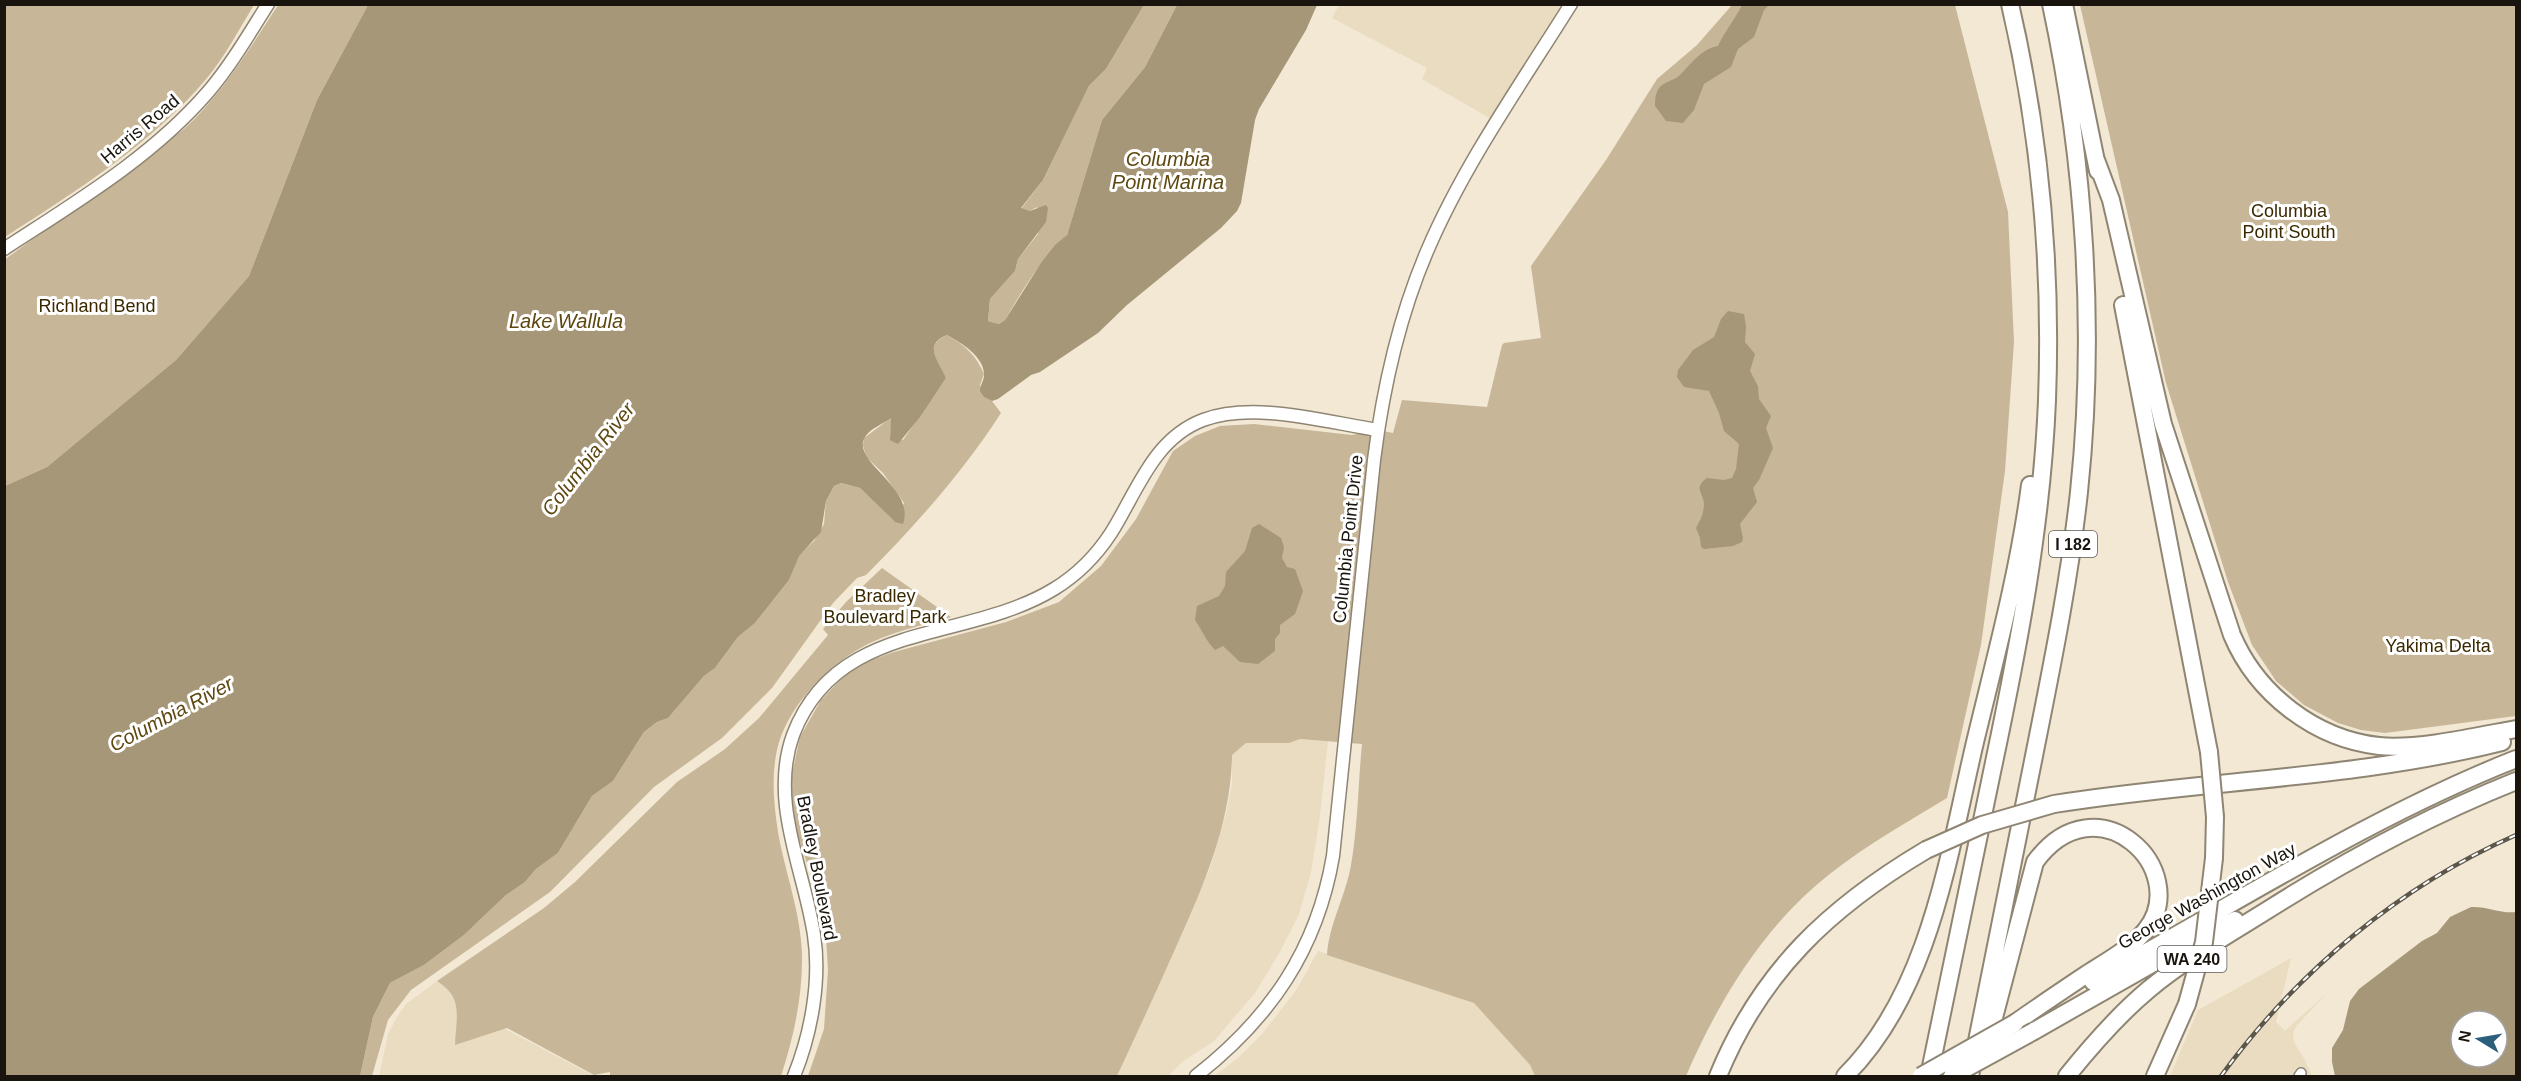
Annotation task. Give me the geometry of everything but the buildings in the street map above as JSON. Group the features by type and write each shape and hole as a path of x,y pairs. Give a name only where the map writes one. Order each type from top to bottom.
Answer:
{"highway":[{"name":"I 182","path":"1929,1077 2028,594 2043,461 2047,398 2047,317 2040,182 2029,95 2010,4"},
{"name":"I 182","path":"1970,1077 2062,617 2079,491 2087,358 2084,244 2069,104 2051,4"},
{"path":"2064,4 2209,752 2215,817 2214,858 2204,942 2187,1004 2156,1077"},
{"path":"2096,160 2112,200 2163,424 2232,635 2245,663 2274,697 2296,715 2320,728 2358,742 2380,747 2410,746 2517,729"},
{"path":"1845,1077 1861,1059 1893,1013 1913,972 1931,922 1998,649 2023,531 2035,446 2047,317"},
{"path":"1718,1077 1752,1008 1800,945 1841,907 1875,882 1926,850 1982,825 2054,804 2325,774 2411,761 2517,738"},
{"name":"George Washington Way","path":"1921,1077 2015,1023 2206,920 2371,825 2439,791 2517,759"},
{"name":"WA 240","path":"2067,1077 2097,1039 2149,989 2195,957 2337,866 2433,816 2517,781"},
{"path":"1979,1077 2035,862 2046,847 2056,839 2079,829 2101,828 2127,837 2144,853 2150,863 2157,888 2153,916 2147,928 2117,954 2015,1023"},
{"name":"George Washington Way","path":"1952,1077 2171,953 2337,866"}],"street":[{"name":"Harris Road","path":"4,249 120,171 176,125 215,83 268,4"},
{"name":"Columbia Point Drive","path":"1196,1077 1242,1038 1279,992 1300,957 1325,895 1334,855 1377,430 1398,337 1431,243 1480,151 1571,4"},
{"name":"Bradley Boulevard","path":"794,1077 812,1010 814,936 790,831 784,792 785,776 793,736 800,720 820,690 842,669 869,652 967,621 1011,610 1033,601 1070,578 1090,560 1110,534 1154,458 1177,434 1191,425 1224,414 1250,412 1377,430"}],"shaded area":[{"path":"1339,5 1562,5 1491,119 1422,79 1427,68 1332,18"},
{"path":"1300,739 1328,741 1311,873 1298,917 1278,955 1255,993 1214,1041 1182,1062 1168,1076 1117,1076 1210,868 1232,784 1232,755 1246,743 1289,743"},
{"path":"1318,951 1474,1003 1530,1065 1535,1076 1215,1076 1263,1033 1297,989"},
{"path":"2291,958 2276,1022 2285,1031 2326,994 2293,1032 2294,1042 2312,1076 2170,1076 2198,1010"},
{"path":"437,981 450,989 456,1003 594,1076 379,1076 388,1034 397,1017 406,1004"}],"green space":[{"path":"5,4 254,5 214,70 162,124 112,165 5,237"},
{"name":"Richland Bend","path":"278,5 368,5 317,100 249,276 176,360 47,467 5,486 4,260 184,129 223,86"},
{"path":"1144,5 1177,5 1145,67 1102,120 1067,235 1041,264 1005,320 999,324 988,321 990,299 1015,271 1018,259 1038,234 1037,207 1030,211 1021,209 1043,180 1089,86 1106,69"},
{"path":"1732,5 1955,5 2008,212 2014,342 2005,471 1981,645 1947,798 1888,834 1831,873 1785,916 1764,940 1729,992 1686,1076 1535,1076 1530,1065 1474,1003 1327,955 1328,943 1351,865 1357,820 1362,744 1300,739 1289,743 1246,743 1232,755 1227,805 1206,877 1117,1076 808,1076 824,1029 828,970 825,921 797,832 790,783 800,737 821,700 854,666 894,652 1006,622 1059,602 1101,566 1136,519 1173,451 1195,436 1220,426 1254,424 1352,435 1378,430 1393,433 1402,400 1487,407 1502,345 1541,338 1531,266 1606,160 1657,79 1697,45"},
{"name":"Columbia Point South","path":"2080,5 2516,5 2516,716 2385,733 2361,730 2338,723 2304,705 2276,681 2252,645 2228,582 2166,383"},
{"path":"947,335 974,356 984,374 980,385 985,397 992,401 1001,413 955,477 866,575 857,578 833,603 772,688 722,738 654,787 550,892 411,990 388,1020 372,1076 360,1076 373,1017 390,983 424,965 464,935 506,895 525,882 536,869 558,853 592,796 613,781 644,732 657,722 668,718 704,676 715,668 738,637 755,623 789,580 798,556 814,541 824,524 826,501 834,486 841,483 860,488 895,522 904,503 883,473 866,457 864,438 892,417 890,435 903,440 946,378 934,354 934,349 939,339"},
{"name":"Bradley Boulevard Park","path":"882,568 951,617 879,639 844,659 807,693 788,720 782,735 775,760 774,802 781,847 801,936 802,952 797,1015 781,1076 610,1076 610,1072 594,1075 507,1028 455,1045 457,1017 455,1001 446,987 437,981 544,908 575,882 677,782 725,749 759,718 828,635 823,629 846,602"}],"water":[{"name":"Lake Wallula","path":"368,5 1144,5 1106,69 1089,86 1043,180 1021,208 1030,211 1046,205 1048,208 1046,222 1018,259 1015,271 990,299 988,321 999,324 1005,320 1041,263 1055,245 1067,235 1102,120 1145,67 1177,5 1317,5 1306,30 1259,109 1255,120 1241,203 1237,211 1221,228 1127,305 1098,333 1040,372 1031,375 998,399 992,401 984,397 980,391 984,370 977,357 947,335 939,339 934,349 946,378 920,417 898,444 890,440 891,418 865,437 863,446 866,456 900,498 904,511 903,524 895,522 860,488 841,483 834,486 826,501 821,532 799,556 789,580 755,623 738,637 715,668 704,676 668,718 657,722 644,732 613,781 592,796 558,853 536,869 525,882 506,895 464,935 424,965 390,983 373,1017 360,1076 5,1076 5,486 47,467 176,360 249,276 317,100"},
{"path":"1742,5 1769,5 1764,10 1754,37 1738,49 1731,67 1704,84 1694,110 1683,123 1666,121 1655,106 1659,88 1680,75 1702,53 1718,46"},
{"path":"1728,311 1744,314 1745,342 1755,354 1750,371 1758,386 1759,399 1771,416 1766,428 1773,448 1753,488 1757,502 1740,524 1742,542 1733,546 1704,549 1701,547 1696,528 1704,507 1700,485 1707,478 1724,480 1732,478 1736,469 1739,444 1724,431 1709,391 1684,387 1677,377 1678,370 1693,350 1714,337 1721,319"},
{"path":"1259,524 1281,538 1284,547 1282,558 1287,567 1295,569 1303,591 1295,614 1280,625 1280,633 1275,639 1275,651 1258,664 1240,662 1223,646 1215,650 1195,620 1197,606 1219,596 1225,586 1226,572 1245,551 1252,528"},
{"path":"2471,907 2516,912 2516,1076 2335,1076 2332,1048 2343,1030 2350,1001 2359,989 2422,941 2437,933 2450,917"}],"railway":[{"path":"2221,1076 2283,1002 2353,936 2431,880 2516,835"}],"water label":[{"name":"Columbia Point Marina","path":"1168,170"},
{"name":"Columbia River","path":"588,459"},
{"name":"Columbia River","path":"171,714"}],"park label":[{"name":"Yakima Delta","path":"2438,646"}]}
